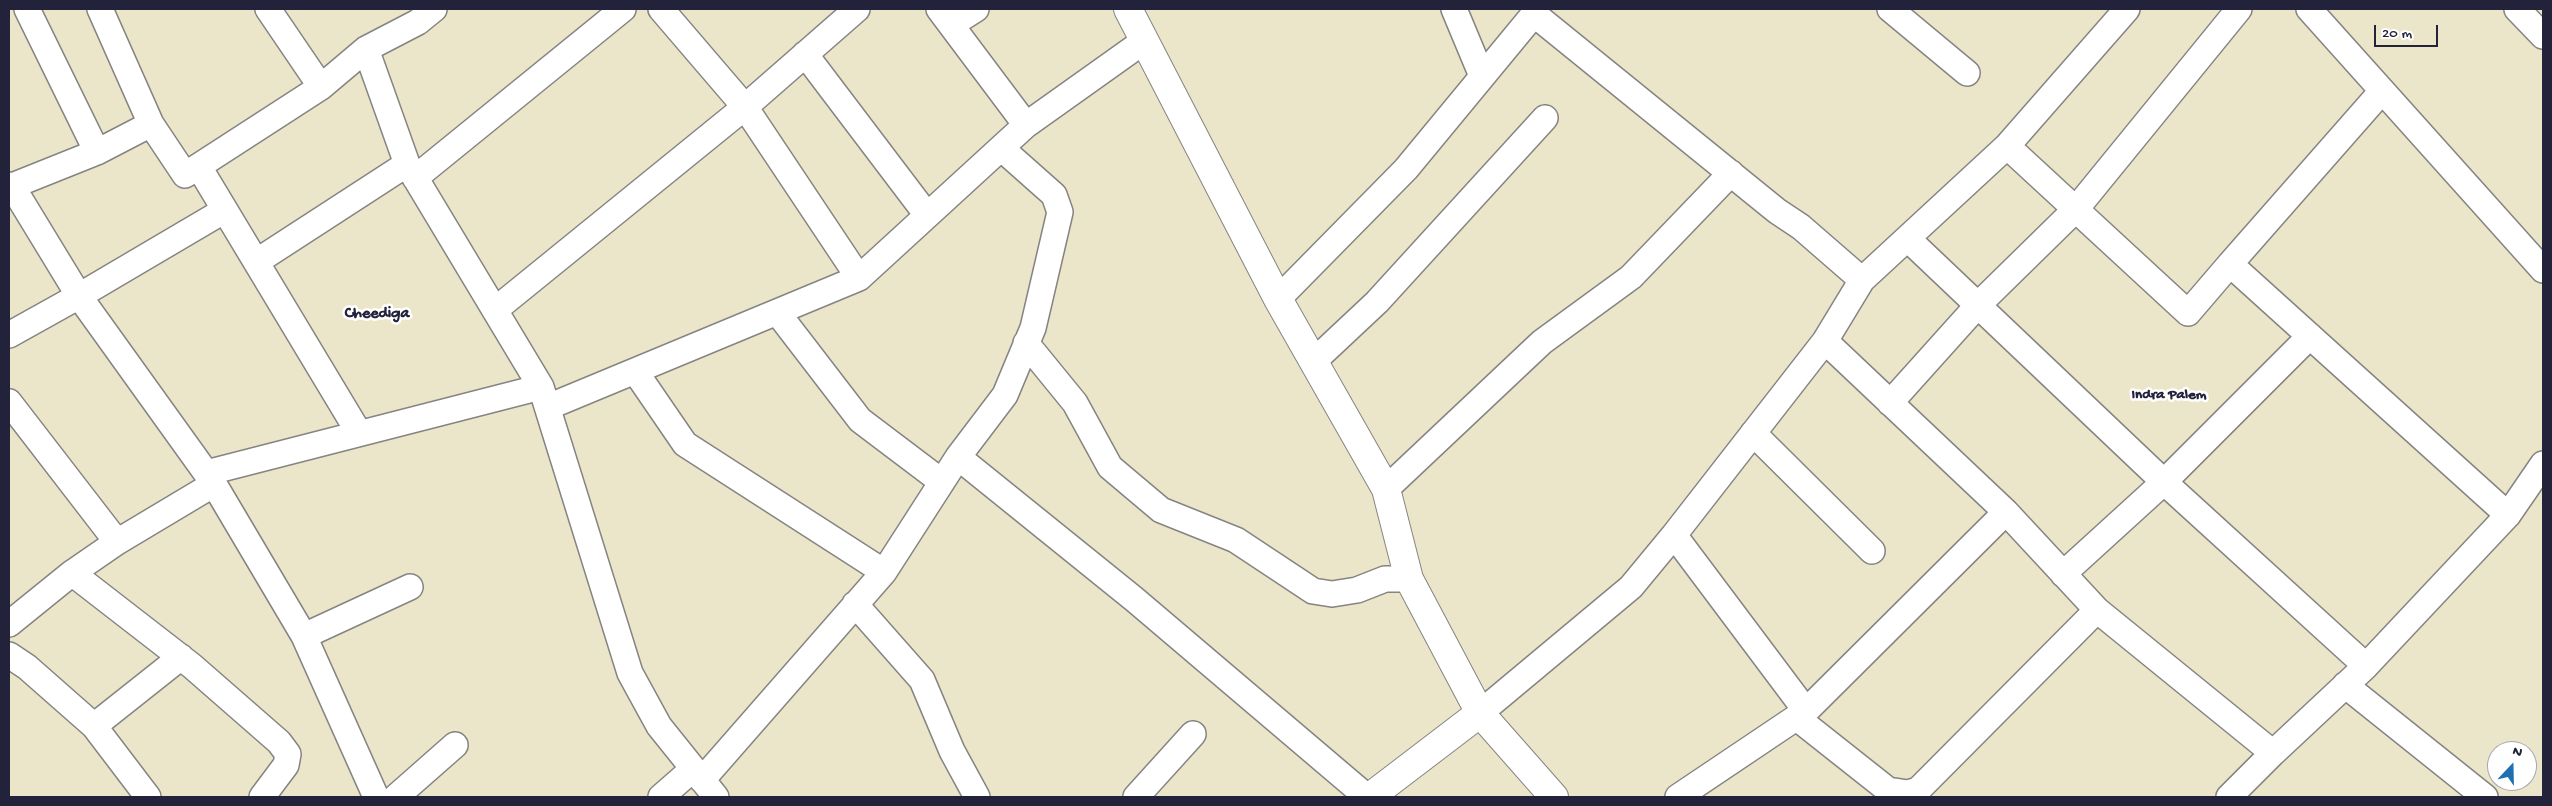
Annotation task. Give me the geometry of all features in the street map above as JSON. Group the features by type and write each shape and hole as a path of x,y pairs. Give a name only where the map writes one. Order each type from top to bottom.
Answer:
{"street":[{"path":"27,9 97,152"},
{"path":"100,9 151,124 185,176 321,87 366,49 420,13"},
{"path":"268,9 321,87"},
{"path":"256,262 411,171 623,9"},
{"path":"661,9 744,107 859,278"},
{"path":"495,310 744,107 857,9"},
{"path":"976,9 945,17 1026,125"},
{"path":"1128,9 1278,299 1386,489 1409,579 1480,713 1554,797"},
{"path":"1454,9 1482,76"},
{"path":"958,457 1134,599 1369,797 1480,713 1632,587 1825,341 1862,280 2007,146 2127,9"},
{"path":"1890,402 1978,305 2076,209 2239,9"},
{"path":"2309,9 2543,270"},
{"path":"2517,9 2543,36"},
{"path":"1278,299 1406,169 1536,11 1862,280"},
{"path":"1907,14 1967,73"},
{"path":"9,624 72,573 210,478 359,433 544,397 635,371 859,278 1026,125 1144,42"},
{"path":"366,49 411,171 495,310 544,397 630,673 659,726 704,782"},
{"path":"805,54 927,216"},
{"path":"2007,146 2188,313 2382,91"},
{"path":"1314,362 1377,302 1545,118"},
{"path":"151,124 97,152 10,186 79,296 210,478 304,636 376,797"},
{"path":"662,797 704,782 884,572 958,457 1005,395 1032,328 1060,212 1054,196 1001,148"},
{"path":"199,167 359,433"},
{"path":"1386,489 1542,342 1631,277 1731,173"},
{"path":"9,335 225,210"},
{"path":"1908,239 2164,482 2366,666"},
{"path":"2230,264 2508,515"},
{"path":"777,312 860,420 942,482"},
{"path":"2063,574 2164,482 2310,336"},
{"path":"1825,341 2006,512 2098,610 2273,753"},
{"path":"1026,343 1075,403 1110,467 1161,510 1236,540 1313,591 1332,594 1356,590 1385,579 1409,579"},
{"path":"635,371 685,444 884,572"},
{"path":"10,405 117,542"},
{"path":"1753,433 1872,550"},
{"path":"2229,797 2366,666 2508,515 2543,464"},
{"path":"1678,797 1802,714 2006,512"},
{"path":"1674,535 1802,714 1888,790 1908,793 1918,790 2098,610"},
{"path":"72,573 181,657 279,742 288,754 286,765 262,797"},
{"path":"304,636 410,587"},
{"path":"855,604 922,680 952,751 976,797"},
{"path":"9,655 27,667 94,726 142,796"},
{"path":"94,726 181,657"},
{"path":"2345,685 2485,797"},
{"path":"1136,797 1192,734"},
{"path":"396,797 424,787 455,745"}],"district":[{"name":"Cheediga","path":"377,315"},
{"name":"Indra Palem","path":"2169,396"}]}
